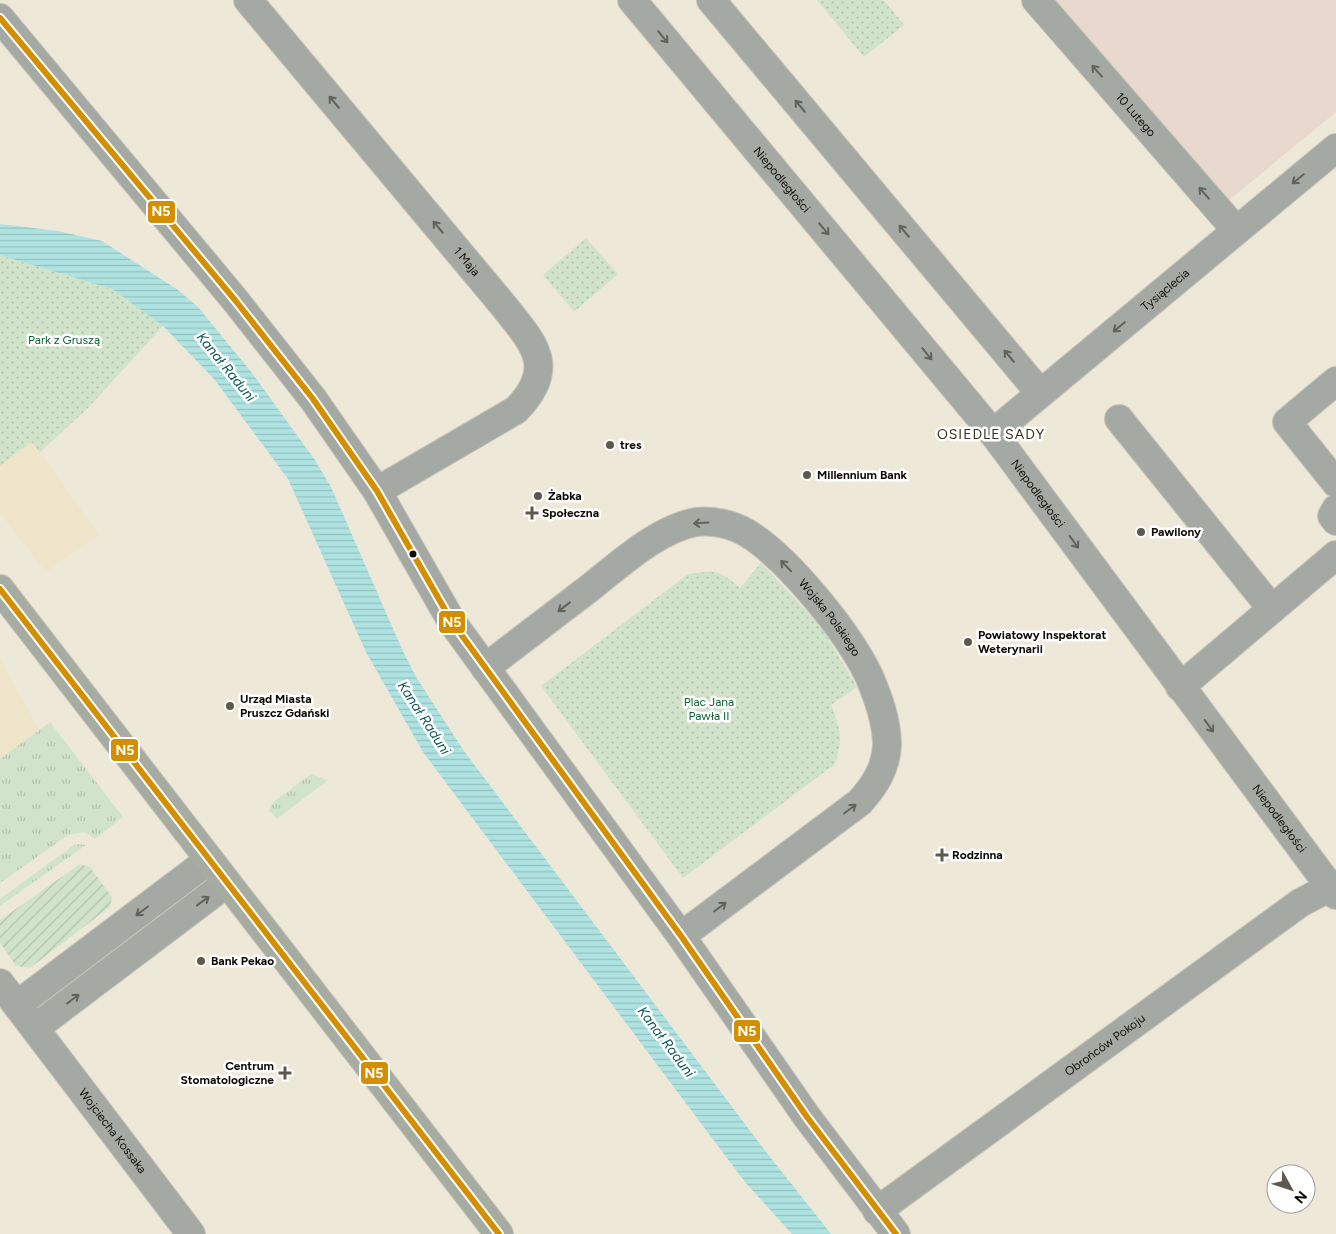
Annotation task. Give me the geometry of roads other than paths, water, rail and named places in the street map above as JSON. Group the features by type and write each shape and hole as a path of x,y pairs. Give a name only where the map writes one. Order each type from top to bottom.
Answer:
{"main road":[{"path":"0,588 499,1234"}],"street":[{"name":"1 Maja","path":"248,0 503,305 532,341 539,359 539,377 529,396 516,410 377,491"},
{"name":"Niepodległości","path":"632,0 993,432 1180,687 1334,889"},
{"path":"711,0 1040,393"},
{"name":"10 Lutego","path":"1036,0 1236,230"},
{"path":"0,18 275,349 339,434 377,491 452,622 681,936 807,1117 896,1234"},
{"name":"Tysiąclecia","path":"993,432 1336,148"},
{"path":"1336,381 1287,422 1336,483"},
{"path":"1120,419 1272,609"},
{"path":"1336,509 1332,516 1336,521"},
{"name":"Wojska Polskiego","path":"485,668 639,550 671,530 698,522 719,523 747,533 787,566 831,618 868,675 881,707 887,745 884,767 873,787 860,802 681,936"},
{"path":"1180,687 1336,555"},
{"path":"17,1005 209,860"},
{"path":"34,1028 227,883"},
{"name":"Obrońców Pokoju","path":"877,1211 1300,903 1334,889"},
{"name":"Wojciecha Kossaka","path":"0,983 191,1234"}],"water":[{"name":"Kanał Raduni","path":"0,224 58,231 102,241 178,290 198,307 252,373 315,460 331,487 416,677 464,751 763,1148 831,1234 792,1234 745,1182 423,752 366,652 288,479 214,379 163,326 112,289 0,255"}],"place":[{"name":"tres","path":"610,445"},
{"name":"Millennium Bank","path":"807,475"},
{"name":"Żabka","path":"538,496"},
{"name":"Społeczna","path":"532,513"},
{"name":"Pawilony","path":"1141,532"},
{"name":"Powiatowy Inspektorat Weterynarii","path":"968,642"},
{"name":"Urząd Miasta Pruszcz Gdański","path":"230,706"},
{"name":"Rodzinna","path":"942,855"},
{"name":"Bank Pekao","path":"201,961"},
{"name":"Centrum Stomatologiczne","path":"285,1073"}],"district":[{"name":"OSIEDLE SADY","path":"991,434"}],"park label":[{"name":"Park z Gruszą","path":"64,340"},
{"name":"Plac Jana Pawła II","path":"709,709"}]}
